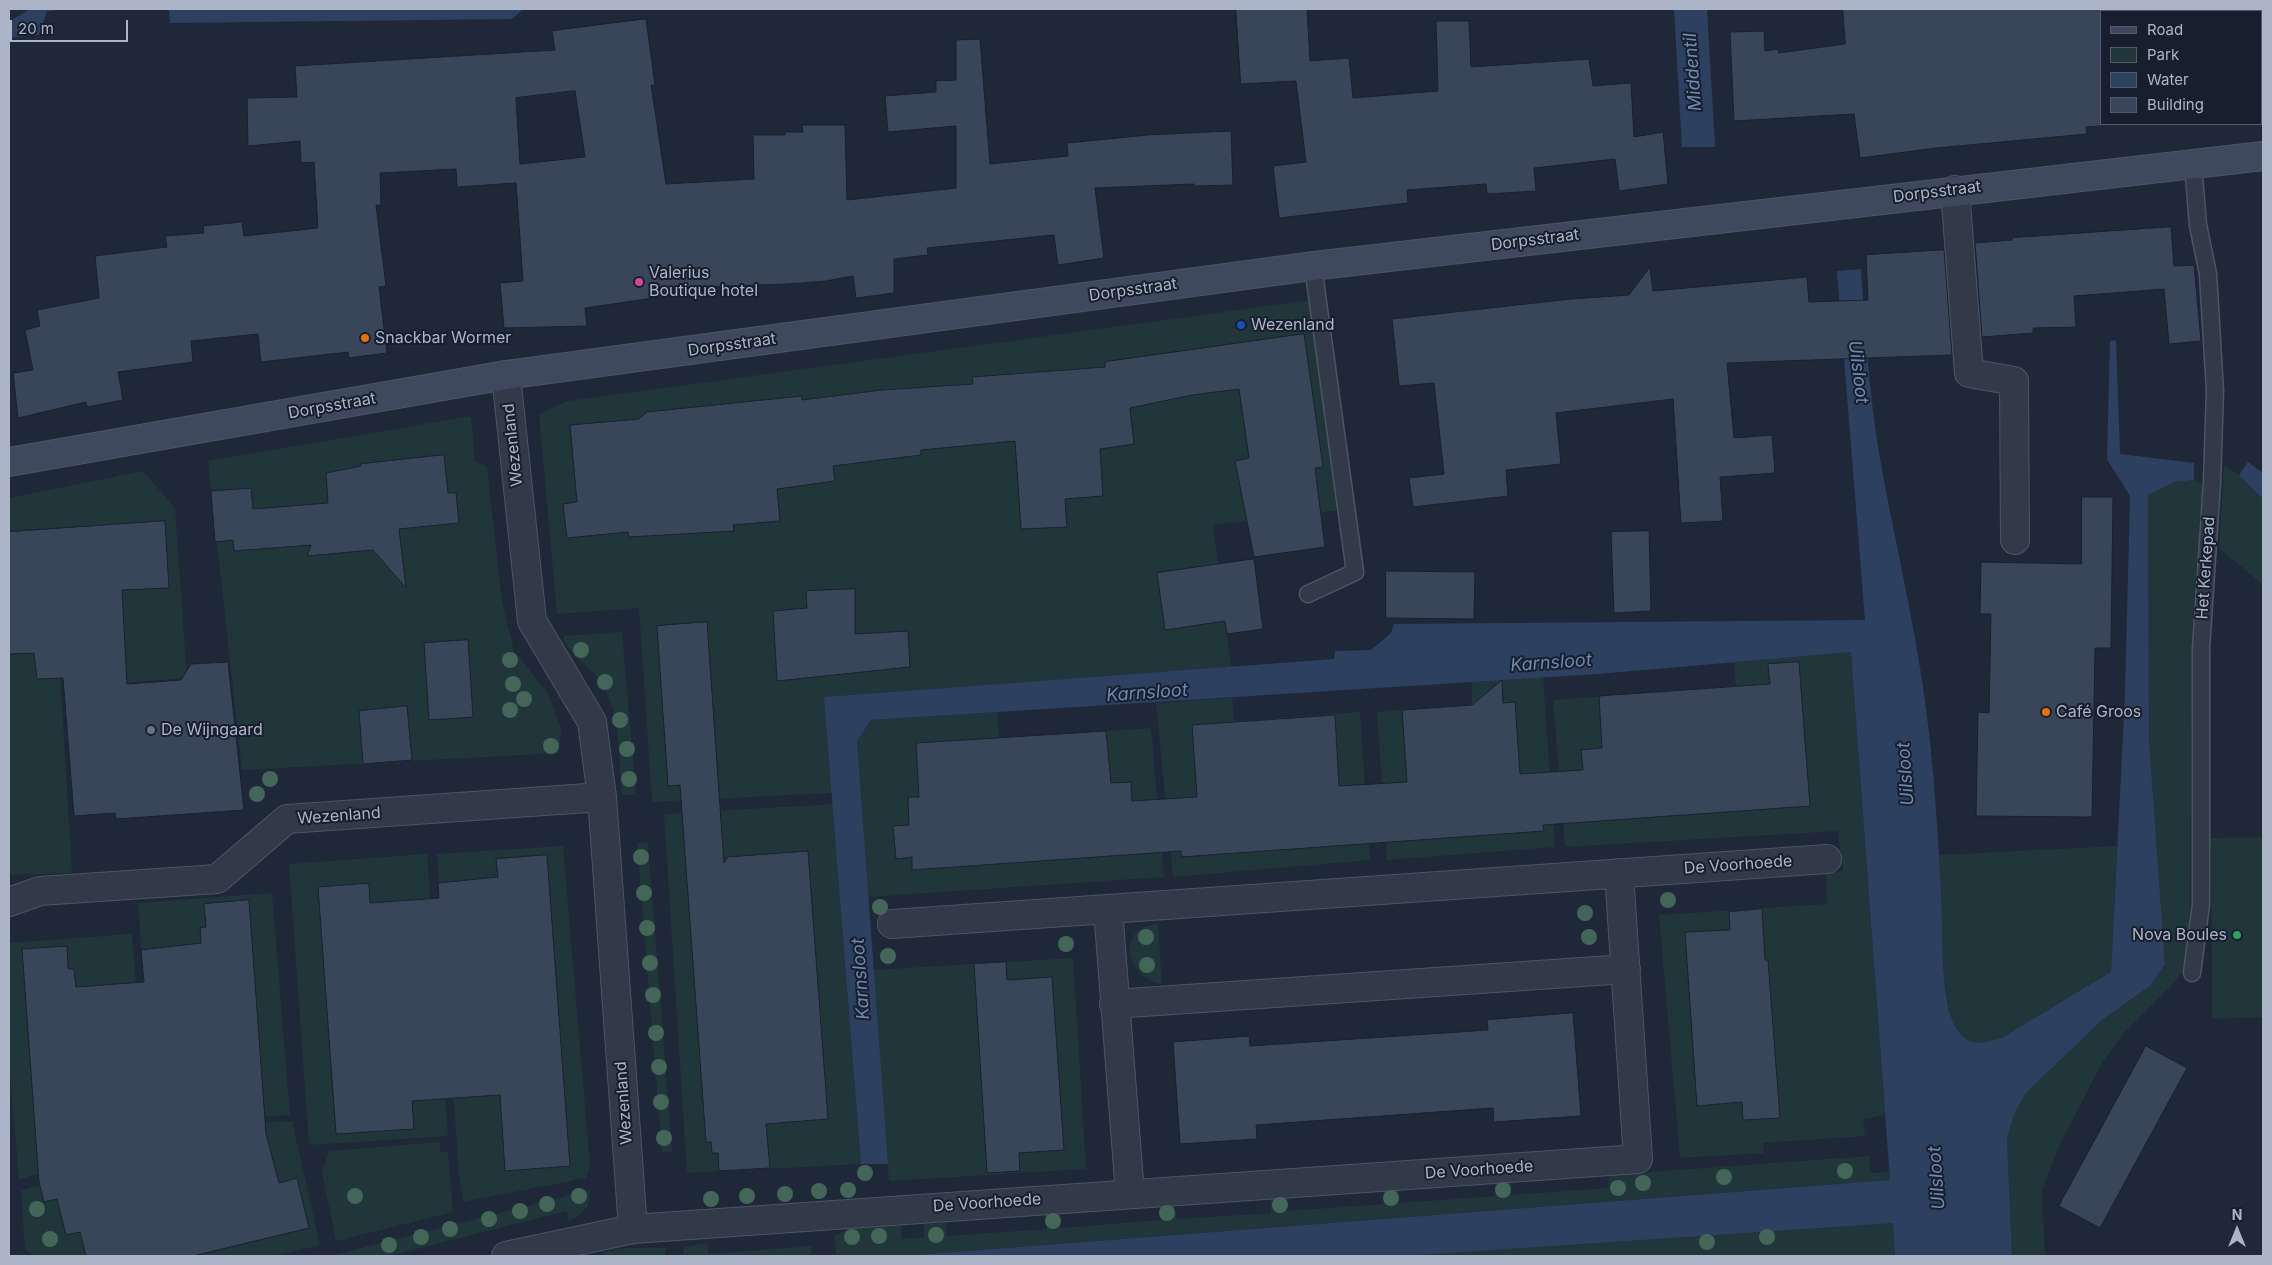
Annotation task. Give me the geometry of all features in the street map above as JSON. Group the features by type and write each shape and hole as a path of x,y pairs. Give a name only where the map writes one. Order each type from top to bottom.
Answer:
{"street":[{"name":"Dorpsstraat","path":"9,462 506,375 1313,266 1955,190 2263,156"},
{"path":"1955,190 1969,373 2014,381 2016,540"},
{"name":"Wezenland","path":"506,375 532,620 592,722 602,797 634,1229"},
{"name":"Wezenland","path":"9,902 40,891 217,879 287,819 602,797"},
{"name":"De Voorhoede","path":"892,924 1827,858"},
{"name":"De Voorhoede","path":"634,1229 1638,1159 1619,873"},
{"path":"1108,909 1130,1194"},
{"path":"1114,1004 1626,969"},
{"path":"506,1256 634,1229"}],"lane":[{"name":"Het Kerkepad","path":"2192,973 2200,904 2200,649 2212,482 2215,391 2208,274 2198,225 2193,164"},
{"path":"1308,594 1355,572 1313,266"}],"green space":[{"path":"1312,300 1341,510 1213,525 1231,667 825,697 832,793 652,802 639,608 557,614 539,414 568,401"},
{"path":"471,416 475,461 487,467 502,602 514,651 548,693 561,729 559,753 242,770 208,461"},
{"path":"2224,465 2239,475 2263,499 2263,585 2219,548"},
{"path":"143,471 175,508 187,678 109,684 60,674 72,873 9,875 9,498"},
{"path":"2194,480 2203,485 2193,613 2189,960 2176,981 2123,1034 2101,1065 2060,1144 2042,1190 2045,1256 2012,1256 2007,1138 2013,1114 2026,1093 2102,1020 2150,986 2165,964 2149,740 2148,495 2174,482"},
{"path":"622,632 636,795 622,795 618,735 612,706 606,692 594,674 569,649 563,636"},
{"path":"1851,652 1885,1115 1863,1119 1865,1136 1763,1143 1764,1153 1680,1158 1659,915 1827,904 1826,873 1843,871 1838,831 1565,847 1553,700 1736,686 1734,662"},
{"path":"1543,677 1555,847 1387,860 1377,712 1472,705 1472,682"},
{"path":"1232,698 1234,721 1360,712 1370,860 1173,877 1156,703"},
{"path":"997,712 999,739 1151,728 1164,877 868,897 857,741 871,720"},
{"path":"833,804 861,1164 687,1173 664,814"},
{"name":"Nova Boules","path":"2263,837 2263,1017 2212,1019 2211,854 2208,838"},
{"path":"648,842 672,1151 662,1152 637,843"},
{"path":"563,846 590,1165 586,1178 463,1202 459,1175 437,854"},
{"path":"2117,846 2111,973 2002,1039 1977,1043 1962,1037 1954,1026 1945,980 1939,855"},
{"path":"427,854 448,1136 309,1145 289,864"},
{"path":"272,893 290,1115 154,1123 138,903"},
{"path":"1158,924 1162,984 1146,978 1139,972 1131,956 1130,948 1132,940 1139,930"},
{"path":"132,934 148,1145 19,1179 9,1064 9,943"},
{"path":"1073,958 1086,1169 889,1181 873,970"},
{"path":"292,1121 320,1245 273,1256 35,1256 25,1250 21,1190 39,1186 38,1183 156,1152 156,1129"},
{"path":"440,1142 440,1152 448,1152 453,1212 336,1241 322,1173 329,1151"},
{"path":"1869,1156 1871,1173 1889,1172 1890,1180 902,1256 836,1256 834,1236 850,1228 901,1225 902,1239 924,1237 924,1224 946,1223 947,1236 1047,1229 1046,1214 1059,1213 1061,1228 1161,1220 1160,1206 1174,1205 1177,1219 1271,1213 1271,1198 1286,1197 1287,1211 1384,1204 1384,1190 1398,1190 1399,1203 1496,1196 1495,1183 1511,1182 1511,1195 1609,1188 1608,1175"},
{"path":"590,1190 589,1201 585,1209 569,1221 566,1211 389,1256 330,1256"},
{"path":"1906,1196 1911,1256 1107,1256"},
{"path":"707,1243 709,1254 811,1246 811,1256 684,1256 683,1247"},
{"path":"626,1248 666,1248 665,1256 604,1256 604,1252"}],"water":[{"path":"30,9 63,9 47,11 39,35 9,38 9,22"},
{"path":"169,9 523,9 512,19 170,23"},
{"name":"Middentil","path":"1674,9 1707,9 1715,147 1682,147"},
{"path":"1861,269 1868,361 1879,453 1916,645 1929,732 1937,824 1946,996 1954,1024 1958,1032 1968,1041 1980,1043 2002,1038 2111,972 2125,696 2130,496 2107,459 2110,341 2116,340 2120,454 2194,463 2194,480 2174,482 2148,495 2149,740 2165,964 2150,986 2102,1020 2026,1093 2014,1114 2007,1138 2012,1256 1895,1256 1893,1223 1403,1256 902,1256 1890,1180 1851,652 1598,674 871,720 857,741 888,1164 861,1164 824,697 1334,659 1335,651 1371,650 1391,633 1394,624 1865,620 1837,271"},
{"path":"2248,462 2263,473 2263,499 2239,475"}],"building":[{"path":"1236,9 1307,9 1310,61 1349,58 1353,98 1438,91 1436,21 1469,21 1471,67 1589,59 1593,86 1631,83 1634,137 1663,132 1668,184 1619,191 1615,159 1534,168 1536,191 1487,194 1486,184 1407,190 1408,203 1279,218 1273,166 1306,162 1296,81 1241,84"},
{"path":"1843,9 2101,9 2101,126 2086,127 2087,134 1936,148 1860,158 1854,114 1734,121 1730,32 1764,31 1765,51 1778,49 1779,53 1845,44"},
{"path":"646,19 655,85 651,85 666,184 754,179 753,135 785,135 785,132 803,132 802,125 845,125 847,200 956,188 956,126 888,132 885,96 936,92 936,81 956,80 956,40 980,39 990,164 1068,156 1067,143 1148,135 1231,131 1233,185 1194,186 1194,184 1095,188 1104,258 1058,265 1054,235 927,248 928,255 894,259 894,293 856,298 853,276 826,281 789,284 666,288 667,296 585,308 587,326 504,328 500,283 523,281 516,183 457,187 456,169 380,173 381,205 376,205 386,286 379,287 387,353 349,358 348,352 261,362 258,334 191,341 193,362 118,372 123,400 87,407 86,402 18,418 13,373 33,370 25,330 40,326 37,310 99,298 95,256 167,247 165,236 204,233 203,226 242,222 244,236 318,228 314,162 301,163 300,141 248,146 247,98 297,97 295,66 555,50 552,31","holes":["575,91 585,157 520,164 516,98"]},
{"path":"2171,227 2174,266 2194,265 2201,341 2169,344 2164,289 2074,296 2076,327 2033,328 2033,333 1982,337 1975,243 2012,240 2012,238"},
{"path":"1944,250 1952,355 1727,363 1734,438 1772,435 1775,473 1720,477 1723,521 1681,523 1673,399 1556,413 1561,464 1506,470 1508,496 1413,507 1409,478 1444,474 1434,383 1399,386 1392,319 1571,299 1629,295 1650,267 1653,291 1807,277 1809,302 1868,300 1866,255"},
{"path":"1304,334 1323,467 1315,468 1325,547 1254,557 1235,461 1249,458 1239,389 1192,395 1130,408 1134,444 1100,449 1103,496 1065,499 1067,527 1021,529 1015,441 921,450 921,455 833,466 835,481 777,489 780,521 733,525 734,531 629,537 628,532 567,538 563,504 577,502 570,425 639,419 647,412 802,396 802,400 882,390 973,384 972,377 1105,367 1105,362"},
{"path":"444,455 448,493 456,493 459,523 399,529 406,588 373,550 307,556 311,545 234,551 233,540 215,542 211,491 251,488 253,509 328,503 326,473 361,466 361,464"},
{"path":"2082,497 2113,497 2111,648 2095,648 2092,817 1976,816 1978,712 1989,713 1991,614 1980,614 1981,562 2081,564"},
{"path":"165,521 169,588 122,590 127,684 181,680 191,664 228,662 244,810 116,819 115,813 74,816 63,678 37,679 34,653 9,654 9,532"},
{"path":"1649,531 1651,611 1614,613 1611,532"},
{"path":"1254,559 1263,629 1227,634 1225,621 1165,630 1157,573"},
{"path":"1386,571 1475,572 1474,619 1386,618"},
{"path":"855,589 855,634 908,631 910,667 777,681 773,611 807,608 806,591"},
{"path":"707,622 724,863 728,857 808,851 828,1119 766,1124 770,1168 719,1171 718,1153 712,1153 711,1142 706,1142 680,785 668,786 657,626"},
{"path":"468,640 473,717 429,720 424,643"},
{"path":"1799,662 1810,806 1543,825 1544,831 1181,857 1181,851 912,870 912,857 896,859 893,826 909,825 908,797 919,797 916,743 1106,731 1111,783 1131,782 1132,801 1197,797 1192,725 1335,715 1339,786 1407,782 1402,710 1472,705 1502,680 1503,703 1515,702 1520,774 1583,770 1581,750 1602,748 1599,696 1770,684 1768,664"},
{"path":"407,706 412,760 363,764 359,711"},
{"path":"547,855 570,1166 505,1171 500,1095 412,1101 414,1129 336,1134 318,887 369,883 370,903 439,898 438,883 498,877 496,859"},
{"path":"249,900 266,1134 279,1183 297,1178 309,1228 193,1256 86,1256 80,1232 66,1235 57,1199 44,1202 39,1182 22,949 67,946 68,969 74,969 76,987 144,982 141,950 201,943 200,928 206,927 204,904"},
{"path":"1762,909 1765,960 1768,960 1780,1118 1743,1120 1742,1102 1697,1106 1685,932 1730,930 1729,912"},
{"path":"1006,962 1007,980 1052,977 1064,1150 1019,1153 1020,1171 987,1173 974,964"},
{"path":"1573,1013 1581,1116 1494,1122 1493,1108 1256,1125 1257,1139 1180,1144 1173,1042 1249,1036 1250,1046 1488,1030 1487,1020"},
{"path":"2146,1046 2187,1068 2100,1228 2059,1206"}],"place":[{"name":"Valerius Boutique hotel","path":"639,282"},
{"name":"Wezenland","path":"1241,325"},
{"name":"Snackbar Wormer","path":"365,338"},
{"name":"Café Groos","path":"2046,712"},
{"name":"De Wijngaard","path":"151,730"},
{"name":"Nova Boules","path":"2237,935"}],"water label":[{"name":"Uilsloot","path":"1858,372"},
{"name":"Karnsloot","path":"1551,663"},
{"name":"Karnsloot","path":"1147,693"},
{"name":"Uilsloot","path":"1906,774"},
{"name":"Karnsloot","path":"861,979"},
{"name":"Uilsloot","path":"1937,1178"}]}
